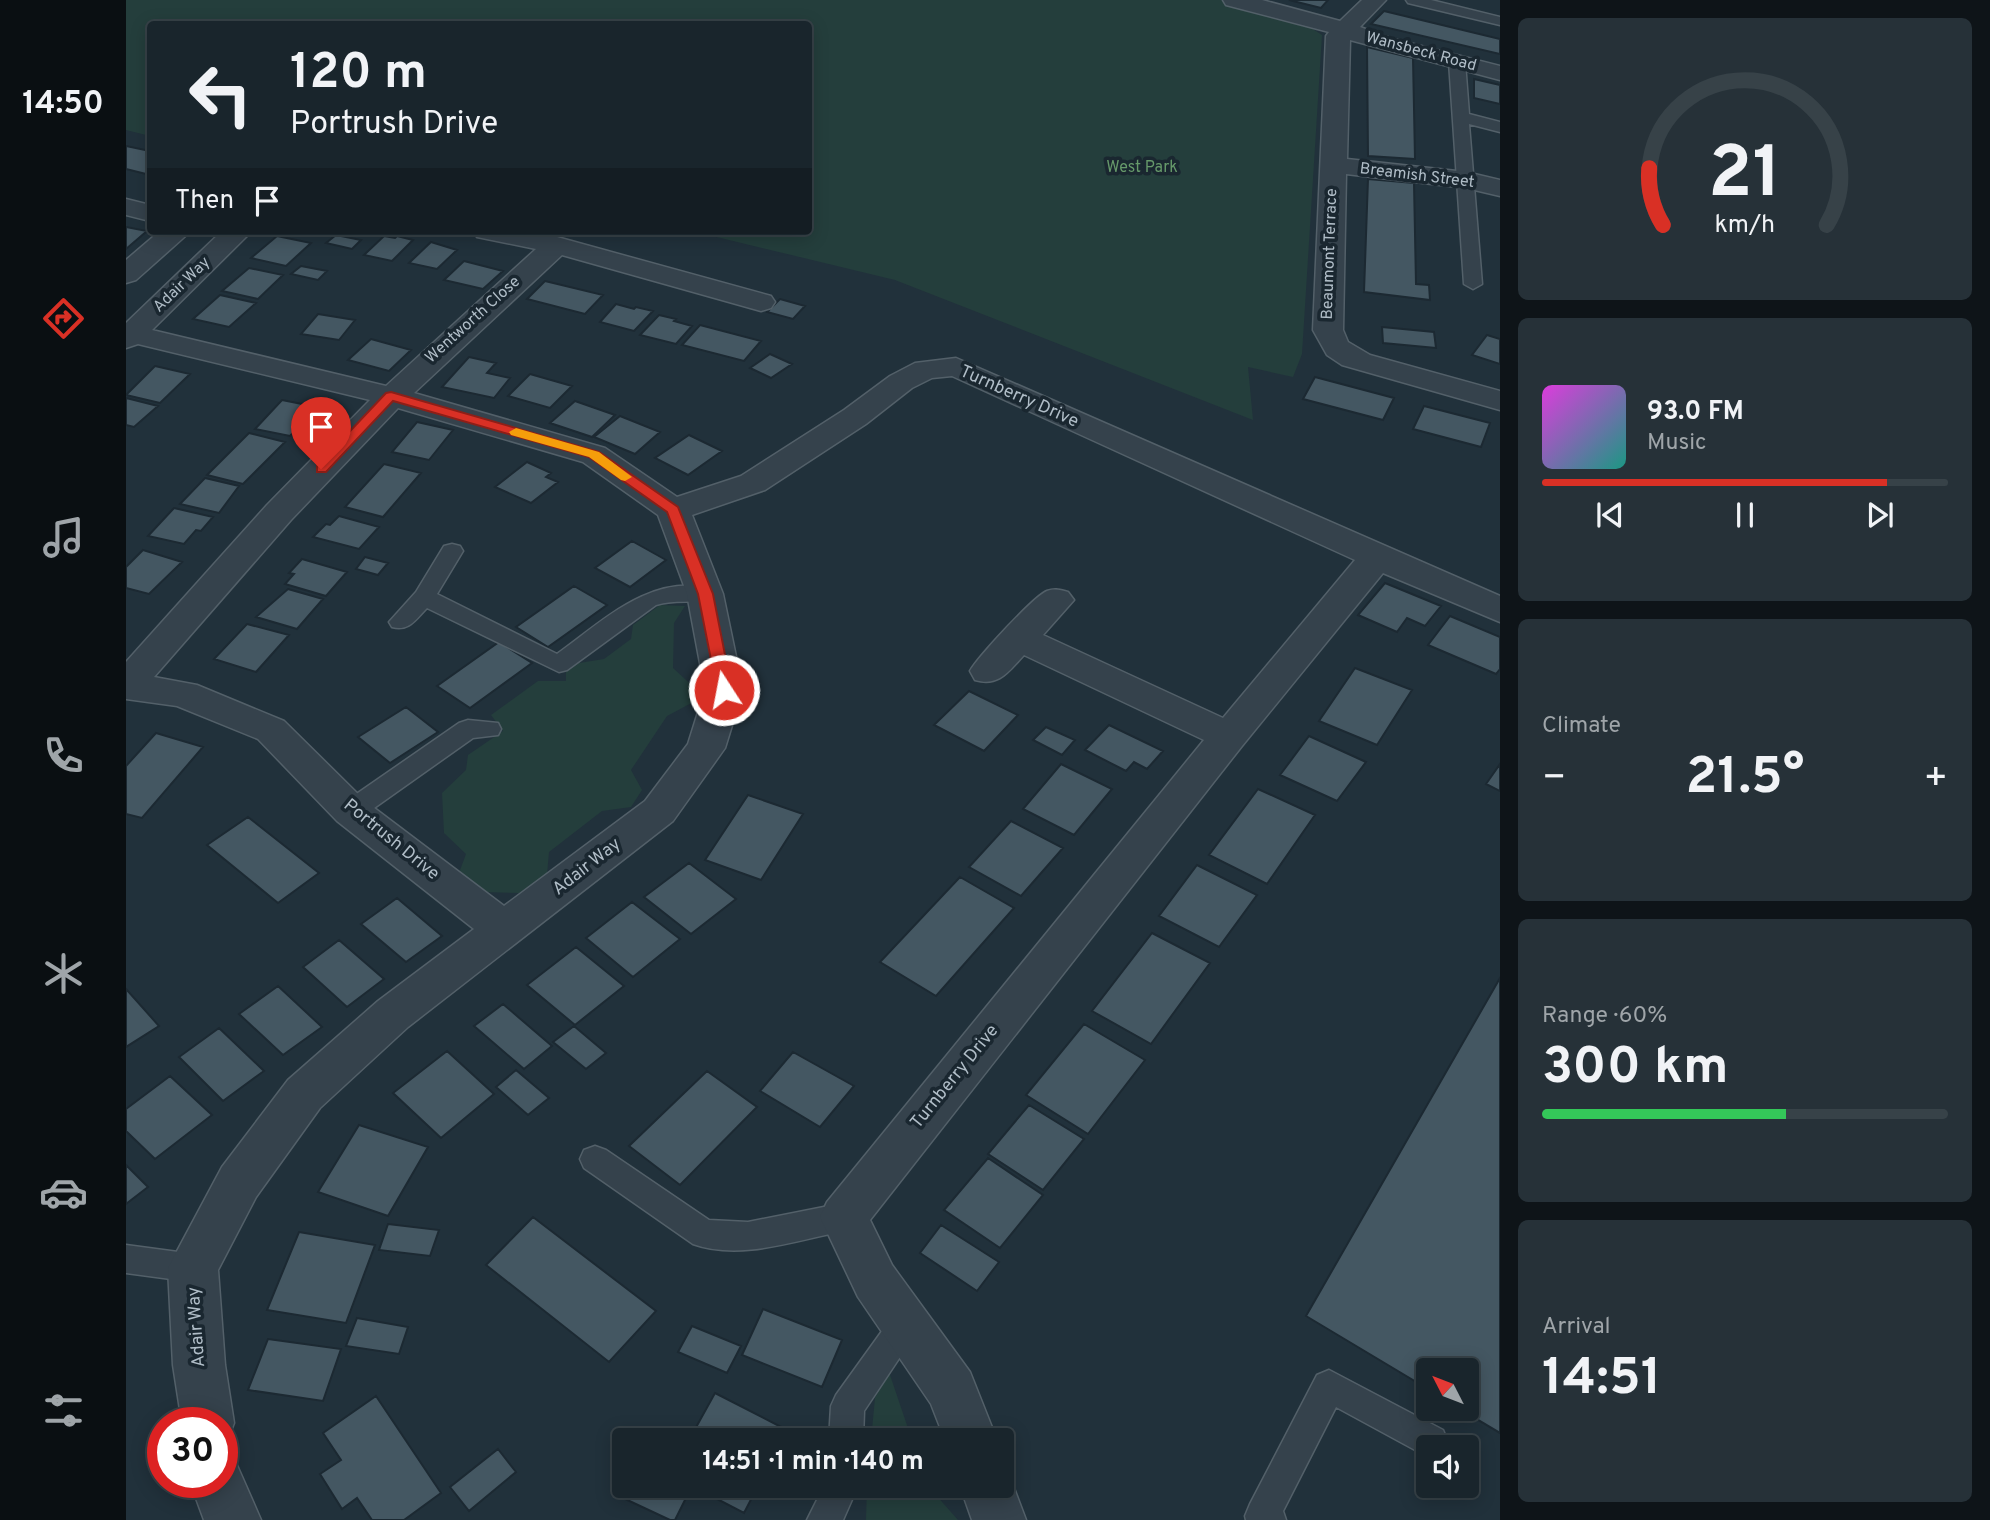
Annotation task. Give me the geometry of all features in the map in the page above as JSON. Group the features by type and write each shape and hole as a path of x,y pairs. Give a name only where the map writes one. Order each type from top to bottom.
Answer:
{"street":[{"name":"Wansbeck Road","path":"1234,0 1382,43 1500,73"},
{"path":"1342,30 1375,0"},
{"name":"Beaumont Terrace","path":"1342,30 1338,36 1333,165 1328,330 1332,346 1367,364 1500,401"},
{"name":"Breamish Street","path":"1333,165 1466,180 1500,188"},
{"path":"126,207 147,212"},
{"path":"126,275 172,235"},
{"name":"Adair Way","path":"129,336 234,235"},
{"path":"507,235 557,245 761,302"},
{"name":"Wentworth Close","path":"391,396 476,314 557,245"},
{"path":"129,336 391,396 594,455 673,510"},
{"name":"Turnberry Drive","path":"673,510 753,484 855,417 901,382 926,369 956,367 1500,610"},
{"name":"Portrush Drive","path":"391,396 164,638 127,686 184,694 271,730 351,811 505,930"},
{"name":"Adair Way","path":"206,1407 199,1365 193,1268 239,1182 304,1094 393,1014 659,811 706,748 724,690 705,594 673,510"},
{"name":"Turnberry Drive","path":"844,1217 1229,736 1377,557"},
{"path":"988,671 1056,600"},
{"path":"1018,638 1229,736"},
{"path":"844,1217 875,1281 952,1390 966,1428"},
{"path":"222,1498 234,1520"},
{"path":"991,1498 999,1520"}],"lane":[{"path":"1413,0 1500,21"},
{"path":"1457,62 1473,284"},
{"path":"1461,117 1500,127"},
{"path":"400,622 424,597 452,551"},
{"path":"424,597 559,664 648,600 668,594 705,594"},
{"path":"351,811 468,729 489,729"},
{"path":"595,1159 704,1234 748,1236 844,1217"},
{"path":"126,1259 193,1268"},
{"path":"847,1428 848,1406 906,1324"},
{"path":"1269,1520 1262,1516 1329,1386 1418,1435"},
{"path":"824,1520 837,1498"}],"green space":[{"name":"West Park","path":"126,0 1221,0 1299,20 1322,35 1302,354 1293,377 1248,367 1253,420 895,280 709,235 812,235 812,21 147,21 147,135 126,130"},
{"path":"660,605 685,606 674,623 673,668 698,691 699,699 667,716 631,770 642,790 631,807 602,811 549,852 547,875 519,893 483,892 459,873 466,854 444,833 442,793 466,770 468,755 503,731 491,715 538,681 566,681 566,672 579,663 604,659 631,639 633,625"},
{"path":"889,1372 908,1428 872,1428 875,1398"},
{"path":"867,1498 939,1498 958,1520 866,1520"}],"building":[{"path":"1289,0 1328,0 1321,8"},
{"path":"1384,11 1500,39 1500,54 1371,24"},
{"path":"1367,47 1413,58 1415,159 1368,156"},
{"path":"1474,79 1500,85 1500,104 1474,98"},
{"path":"126,146 147,150 147,174 126,169"},
{"path":"1368,179 1414,183 1416,284 1429,285 1430,300 1364,292"},
{"path":"126,227 147,231 126,249"},
{"path":"336,235 361,240 352,249 326,243"},
{"path":"277,236 311,243 286,266 251,258"},
{"path":"384,236 413,240 392,261 364,255"},
{"path":"431,242 457,250 437,269 409,263"},
{"path":"464,261 503,271 483,289 444,280"},
{"path":"301,266 327,271 318,280 291,274"},
{"path":"249,268 283,275 258,299 222,291"},
{"path":"545,281 603,295 585,314 527,299"},
{"path":"220,295 256,303 229,327 193,319"},
{"path":"780,299 805,306 793,319 767,312"},
{"path":"616,304 653,311 634,331 600,322"},
{"path":"318,314 355,320 339,340 301,334"},
{"path":"659,315 692,326 676,344 640,335"},
{"path":"700,325 761,341 744,361 682,345"},
{"path":"1382,327 1434,332 1436,348 1383,343"},
{"path":"1487,335 1500,339 1500,364 1472,355"},
{"path":"371,339 411,350 389,371 348,360"},
{"path":"770,354 792,364 771,378 750,368"},
{"path":"469,357 496,363 487,373 510,378 494,398 442,387"},
{"path":"155,366 190,374 160,403 126,395"},
{"path":"530,374 572,386 550,408 508,396"},
{"path":"1315,377 1394,398 1383,420 1303,399"},
{"path":"126,398 158,406 134,427 126,425"},
{"path":"282,400 317,407 290,436 255,429"},
{"path":"575,401 615,415 592,437 550,423"},
{"path":"1424,406 1490,423 1481,447 1413,429"},
{"path":"620,416 660,432 635,454 594,437"},
{"path":"417,422 453,430 429,460 392,452"},
{"path":"249,433 285,442 243,484 207,475"},
{"path":"689,435 722,451 688,475 655,458"},
{"path":"527,462 551,473 546,477 558,482 531,503 495,487"},
{"path":"384,464 421,473 383,517 345,507"},
{"path":"205,478 239,486 219,513 180,504"},
{"path":"174,508 213,517 184,544 148,536"},
{"path":"339,516 379,527 359,549 313,537"},
{"path":"632,541 666,560 630,587 595,568"},
{"path":"143,550 182,562 149,594 126,588 126,567"},
{"path":"365,557 388,563 378,575 356,569"},
{"path":"302,559 347,572 326,596 285,584 294,574 289,573"},
{"path":"1385,583 1441,606 1425,626 1407,618 1397,632 1358,615"},
{"path":"574,586 607,605 548,647 516,627"},
{"path":"288,589 323,599 297,629 256,617"},
{"path":"1450,616 1500,637 1500,669 1496,674 1428,645"},
{"path":"247,624 289,635 256,672 214,659"},
{"path":"499,642 532,663 470,708 437,686"},
{"path":"1355,668 1412,690 1377,745 1319,721"},
{"path":"969,691 1018,715 984,751 934,725"},
{"path":"406,707 438,732 390,763 358,737"},
{"path":"1109,725 1163,751 1147,769 1134,762 1126,771 1085,750"},
{"path":"1046,727 1075,740 1062,755 1033,740"},
{"path":"156,733 203,747 142,818 126,814 126,766"},
{"path":"1309,736 1366,762 1337,801 1280,775"},
{"path":"1061,764 1112,789 1074,835 1023,809"},
{"path":"1500,764 1500,791 1486,784"},
{"path":"1258,789 1315,815 1267,884 1209,855"},
{"path":"748,795 803,814 761,880 705,860"},
{"path":"248,817 319,873 278,903 207,845"},
{"path":"1011,821 1063,848 1021,896 969,867"},
{"path":"689,863 736,899 691,934 644,897"},
{"path":"1197,865 1257,895 1219,947 1159,916"},
{"path":"960,877 1014,908 936,996 880,962"},
{"path":"397,898 442,936 406,962 361,924"},
{"path":"632,902 680,939 633,977 586,938"},
{"path":"1152,933 1210,963 1151,1044 1092,1011"},
{"path":"339,940 384,979 347,1007 303,967"},
{"path":"576,947 624,986 575,1025 527,985"},
{"path":"1500,978 1500,1433 1479,1420 1479,1358 1416,1358 1416,1382 1306,1316"},
{"path":"278,986 322,1027 283,1055 239,1014"},
{"path":"126,989 159,1026 126,1047"},
{"path":"503,1004 552,1046 524,1069 474,1026"},
{"path":"1084,1024 1145,1060 1088,1134 1026,1095"},
{"path":"574,1026 606,1053 586,1069 553,1042"},
{"path":"219,1028 264,1071 223,1101 179,1057"},
{"path":"447,1051 494,1094 441,1138 393,1093"},
{"path":"793,1052 854,1086 820,1127 760,1091"},
{"path":"516,1070 549,1098 528,1115 496,1087"},
{"path":"707,1071 757,1107 680,1185 629,1146"},
{"path":"170,1076 212,1115 155,1159 126,1131 126,1109"},
{"path":"1029,1105 1084,1139 1043,1190 988,1154"},
{"path":"359,1125 428,1147 388,1216 318,1192"},
{"path":"988,1158 1043,1195 1000,1248 944,1210"},
{"path":"126,1165 148,1187 126,1204"},
{"path":"533,1217 656,1311 609,1362 486,1265"},
{"path":"388,1224 439,1230 430,1256 379,1250"},
{"path":"941,1225 999,1262 977,1291 920,1253"},
{"path":"299,1232 375,1245 346,1323 267,1310"},
{"path":"763,1309 842,1340 822,1387 742,1355"},
{"path":"357,1318 408,1327 399,1354 346,1346"},
{"path":"692,1326 741,1346 727,1373 678,1352"},
{"path":"268,1339 341,1349 323,1401 248,1390"},
{"path":"715,1393 783,1428 696,1428"},
{"path":"376,1396 441,1493 404,1520 372,1520 357,1498 342,1509 320,1474 341,1460 323,1433"},
{"path":"498,1449 516,1472 469,1511 450,1487"},
{"path":"623,1498 686,1498 675,1520"},
{"path":"715,1498 752,1498 744,1513"}],"slow traffic":[{"path":"516,432 594,455 625,477"}],"route":[{"path":"321,469 391,396 594,455 673,510 705,594 724,690"}]}
